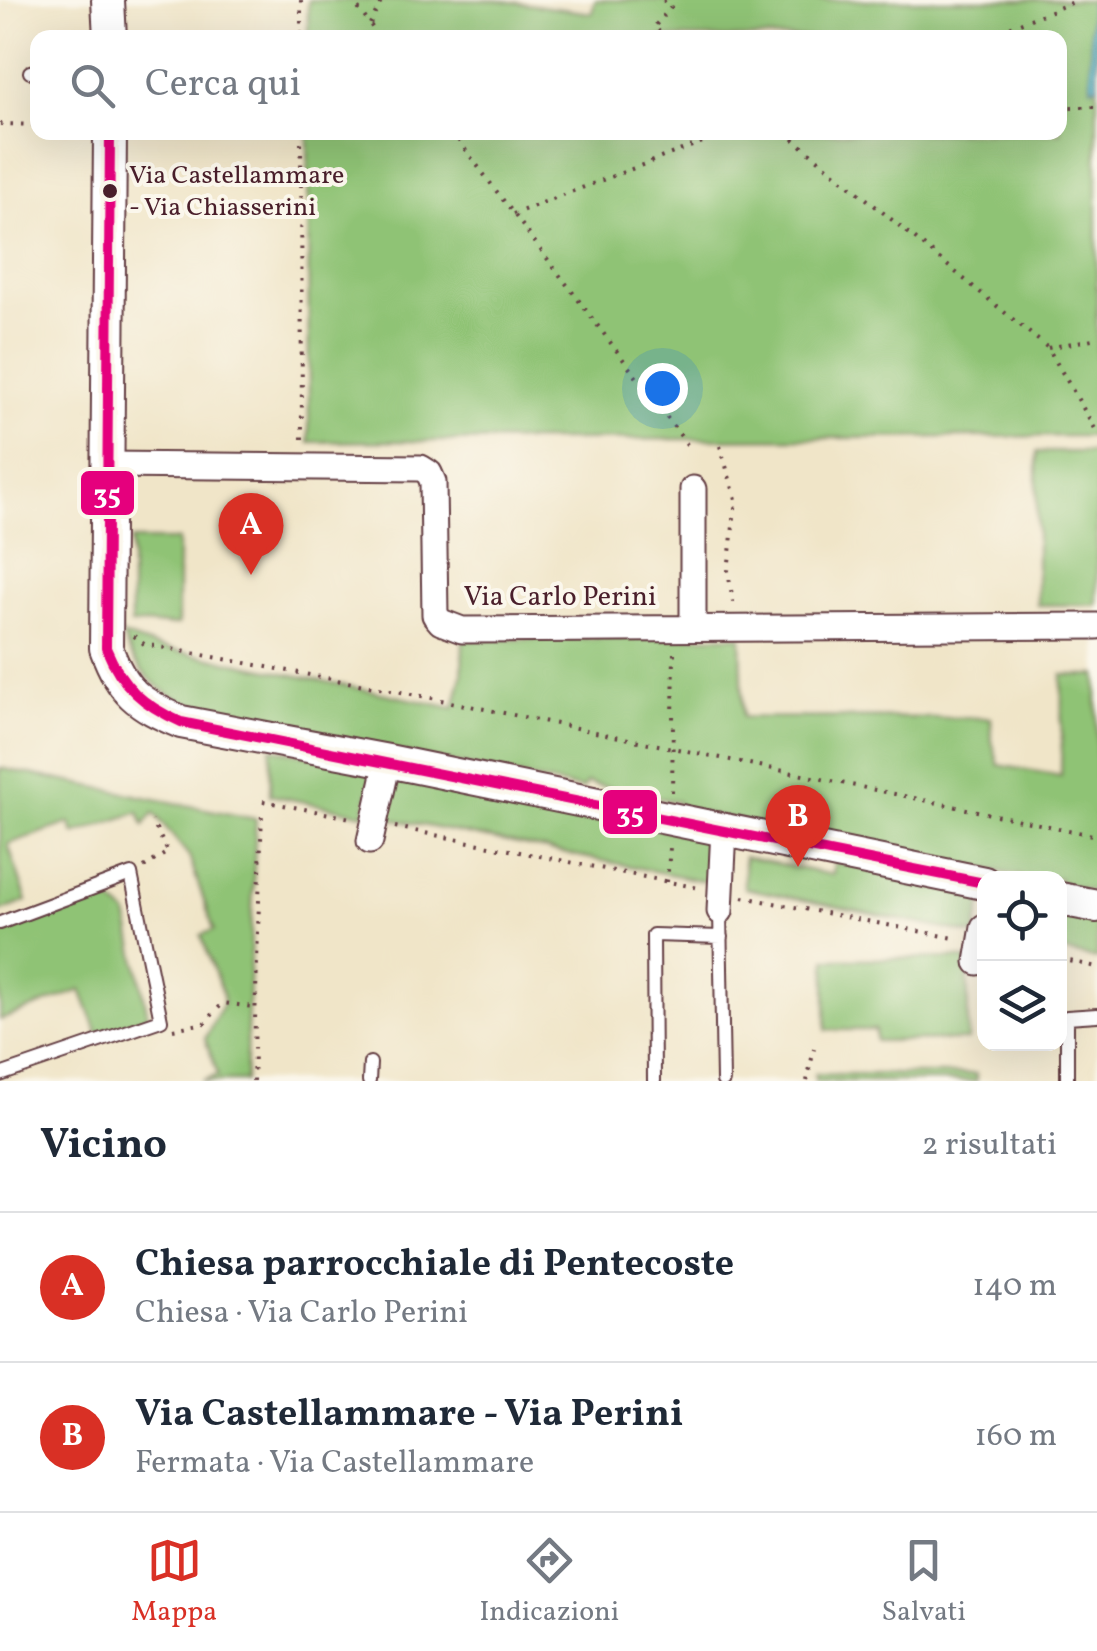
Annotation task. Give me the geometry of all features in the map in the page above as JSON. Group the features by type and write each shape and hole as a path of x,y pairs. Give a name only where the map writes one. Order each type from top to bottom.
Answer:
{"street":[{"path":"108,0 110,30"},
{"path":"110,140 106,648 116,675 132,696 152,710 182,722 388,760 977,882"},
{"name":"Via Carlo Perini","path":"106,465 412,466 429,473 433,482 434,608 440,622 462,630 1097,626"},
{"path":"692,628 693,490"},
{"path":"372,829 388,760"},
{"path":"721,908 724,830"},
{"path":"1067,900 1097,906"}],"lane":[{"path":"0,923 131,874 161,1020 0,1075"},
{"path":"654,1081 653,936 721,908 723,1081"},
{"path":"1067,1081 1067,1017 1097,1015"},
{"path":"369,1081 370,1062"}],"path":[{"path":"301,0 301,30"},
{"path":"352,0 374,30"},
{"path":"370,24 382,0"},
{"path":"658,30 654,27 671,7 662,0"},
{"path":"1002,30 1080,0"},
{"path":"1067,108 1097,108"},
{"path":"0,124 30,125"},
{"path":"301,140 302,448"},
{"path":"458,140 689,446"},
{"path":"513,214 708,140"},
{"path":"795,140 1048,348 1097,432"},
{"path":"1048,348 1097,338"},
{"path":"720,446 736,499 728,571 734,612"},
{"path":"127,631 144,644 1097,836"},
{"path":"672,804 674,652"},
{"path":"262,800 372,829 668,882 721,908 977,944"},
{"path":"253,1081 262,811"},
{"path":"131,874 168,852 152,821"},
{"path":"668,882 671,838"},
{"path":"1067,961 1097,967"},
{"path":"161,1020 174,1030 205,1023 223,1003 255,1007"},
{"path":"807,1081 814,1049"}],"green space":[{"path":"308,0 498,0 592,13 595,0 1097,0 1097,436 309,442 308,140 1067,140 1067,30 308,30"},
{"path":"1037,452 1097,452 1097,605 1037,605"},
{"path":"131,540 178,540 178,625 131,624"},
{"path":"122,635 157,647 454,708 462,675 463,640 741,636 743,717 991,718 999,765 1061,776 1062,675 1097,675 1097,892 1067,886 1067,871 995,871 678,808 678,802 586,783 583,789 303,733 175,697 154,683 137,663"},
{"path":"271,748 374,769 364,814 270,795"},
{"path":"0,768 256,819 245,1081 202,1081 218,1075 205,1039 223,1003 223,995 201,935 214,930 189,856 154,813 144,825 139,812 74,834 70,823 8,844 27,901 0,912"},
{"path":"400,774 709,838 709,882 386,818"},
{"path":"744,857 833,875 834,862 977,891 977,925 975,935 744,888"},
{"path":"102,895 127,914 148,1016 98,1034 81,990 0,1020 0,934"},
{"path":"1067,909 1097,915 1097,959 1067,953"},
{"path":"826,959 968,960 968,1040 876,1041 875,1030 826,1030"},
{"path":"815,1074 976,1074 976,1081 815,1081"}],"water":[{"path":"1095,2 1097,86 1091,87 1090,4"}],"transit line":[{"name":"35","path":"110,140 106,648 119,674 135,693 181,722 977,882"}],"place":[{"name":"Via Castellammare - Via Chiasserini","path":"110,191"},
{"name":"Chiesa parrocchiale di Pentecoste","path":"251,575"},
{"name":"Via Castellammare - Via Perini","path":"798,867"}]}
